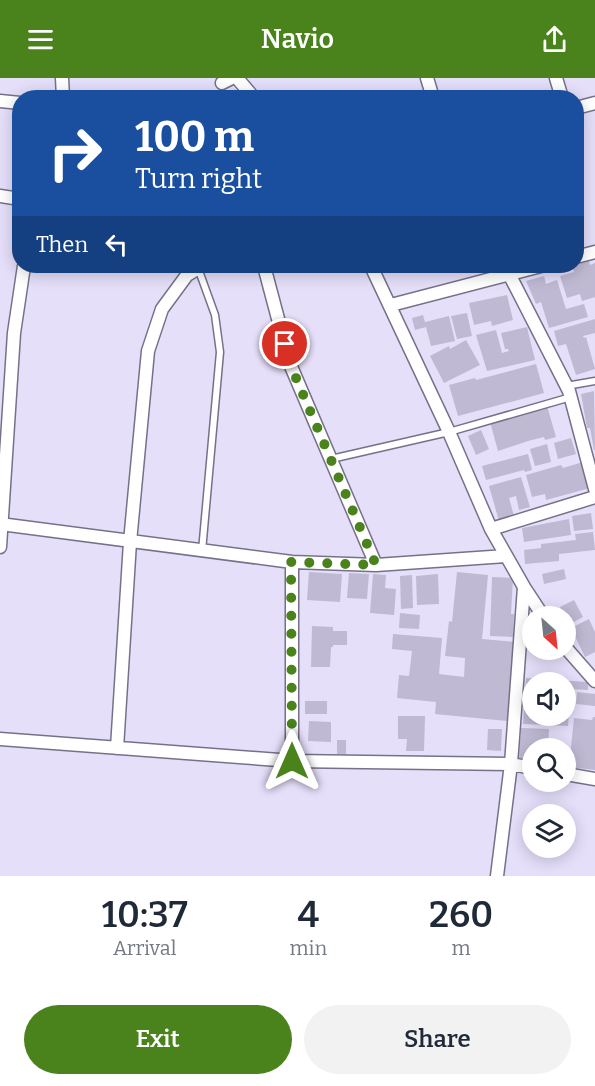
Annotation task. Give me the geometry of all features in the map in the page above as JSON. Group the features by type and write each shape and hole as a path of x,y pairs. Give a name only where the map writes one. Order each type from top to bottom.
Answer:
{"street":[{"path":"237,78 247,90"},
{"path":"0,547 14,333 23,273"},
{"path":"117,748 130,542 148,351 162,309 190,273"},
{"path":"266,273 290,364 376,565"},
{"path":"375,273 449,432 491,529 536,606"},
{"path":"391,305 494,273"},
{"path":"509,273 568,392 595,489"},
{"path":"491,529 595,497"},
{"path":"1,524 291,562 376,565 506,556"},
{"path":"291,562 292,761"},
{"path":"497,876 511,764 524,587"},
{"path":"576,659 595,681"},
{"path":"0,739 292,761 511,764 522,766"},
{"path":"576,776 595,779"}],"lane":[{"path":"202,273 215,315 220,352 202,552"},
{"path":"331,459 449,432 595,381"}],"building":[{"path":"589,261 590,265 595,263 595,297 582,301 580,294 567,298 560,276 584,273 584,262"},
{"path":"544,276 546,284 557,280 566,309 584,304 588,317 549,328 541,302 536,304 526,281"},
{"path":"507,295 513,320 492,326 491,321 474,325 469,303"},
{"path":"467,313 472,336 457,339 451,316"},
{"path":"423,315 425,322 449,316 455,341 431,346 426,327 415,330 412,318"},
{"path":"595,319 595,333 583,336 586,337 595,369 576,375 566,344 558,346 554,331"},
{"path":"527,327 535,360 487,371 476,335 496,330 502,353 509,351 505,349 501,333"},
{"path":"466,340 480,365 444,383 430,356"},
{"path":"536,364 544,393 458,416 449,385"},
{"path":"594,391 595,450 590,428 587,428 581,394"},
{"path":"547,406 556,437 545,440 544,437 498,451 490,422"},
{"path":"481,430 489,449 476,455 468,436"},
{"path":"571,438 576,454 558,459 554,443"},
{"path":"547,444 551,462 535,466 530,449"},
{"path":"528,454 532,470 486,480 482,466"},
{"path":"583,462 590,488 546,500 545,494 532,497 526,475 561,465 563,468"},
{"path":"521,477 530,507 519,510 516,496 509,498 514,516 499,521 489,486"},
{"path":"591,513 593,529 574,531 572,516"},
{"path":"569,519 571,535 524,542 522,528"},
{"path":"593,532 595,550 559,554 559,561 525,564 524,550 541,548 541,544 576,540 575,534"},
{"path":"564,569 566,579 544,584 542,574"},
{"path":"309,572 342,574 340,602 307,600"},
{"path":"457,572 488,575 482,639 515,642 507,721 435,714 436,702 397,698 399,675 409,676 412,651 392,649 393,634 442,638 439,674 464,677 465,658 445,656 449,621 452,622"},
{"path":"349,573 369,574 367,599 347,598"},
{"path":"373,574 386,575 385,588 396,589 394,615 370,613"},
{"path":"438,574 439,604 417,605 416,576"},
{"path":"412,575 413,608 401,609 400,576"},
{"path":"492,577 513,578 511,614 514,614 513,637 490,636"},
{"path":"574,600 583,617 576,621 576,606 562,606"},
{"path":"400,613 420,615 419,629 399,628"},
{"path":"589,619 595,632 595,652 585,657 576,638 576,626"},
{"path":"312,626 333,627 333,631 347,631 347,645 331,647 330,667 311,667"},
{"path":"576,681 588,682 588,690 576,689"},
{"path":"577,692 595,694 595,706 576,704"},
{"path":"305,701 327,701 327,714 305,714"},
{"path":"398,716 425,716 424,751 406,751 407,739 398,739"},
{"path":"595,717 595,770 576,768 576,738 572,738 573,726 576,726 576,718 592,720"},
{"path":"309,721 331,722 331,742 308,741"},
{"path":"521,728 549,729 549,738 522,738 522,761 519,761"},
{"path":"488,729 502,729 501,751 487,750"},
{"path":"337,740 346,740 346,754 337,754"}],"route":[{"path":"285,344 290,364 376,565 291,562 292,761"}]}
